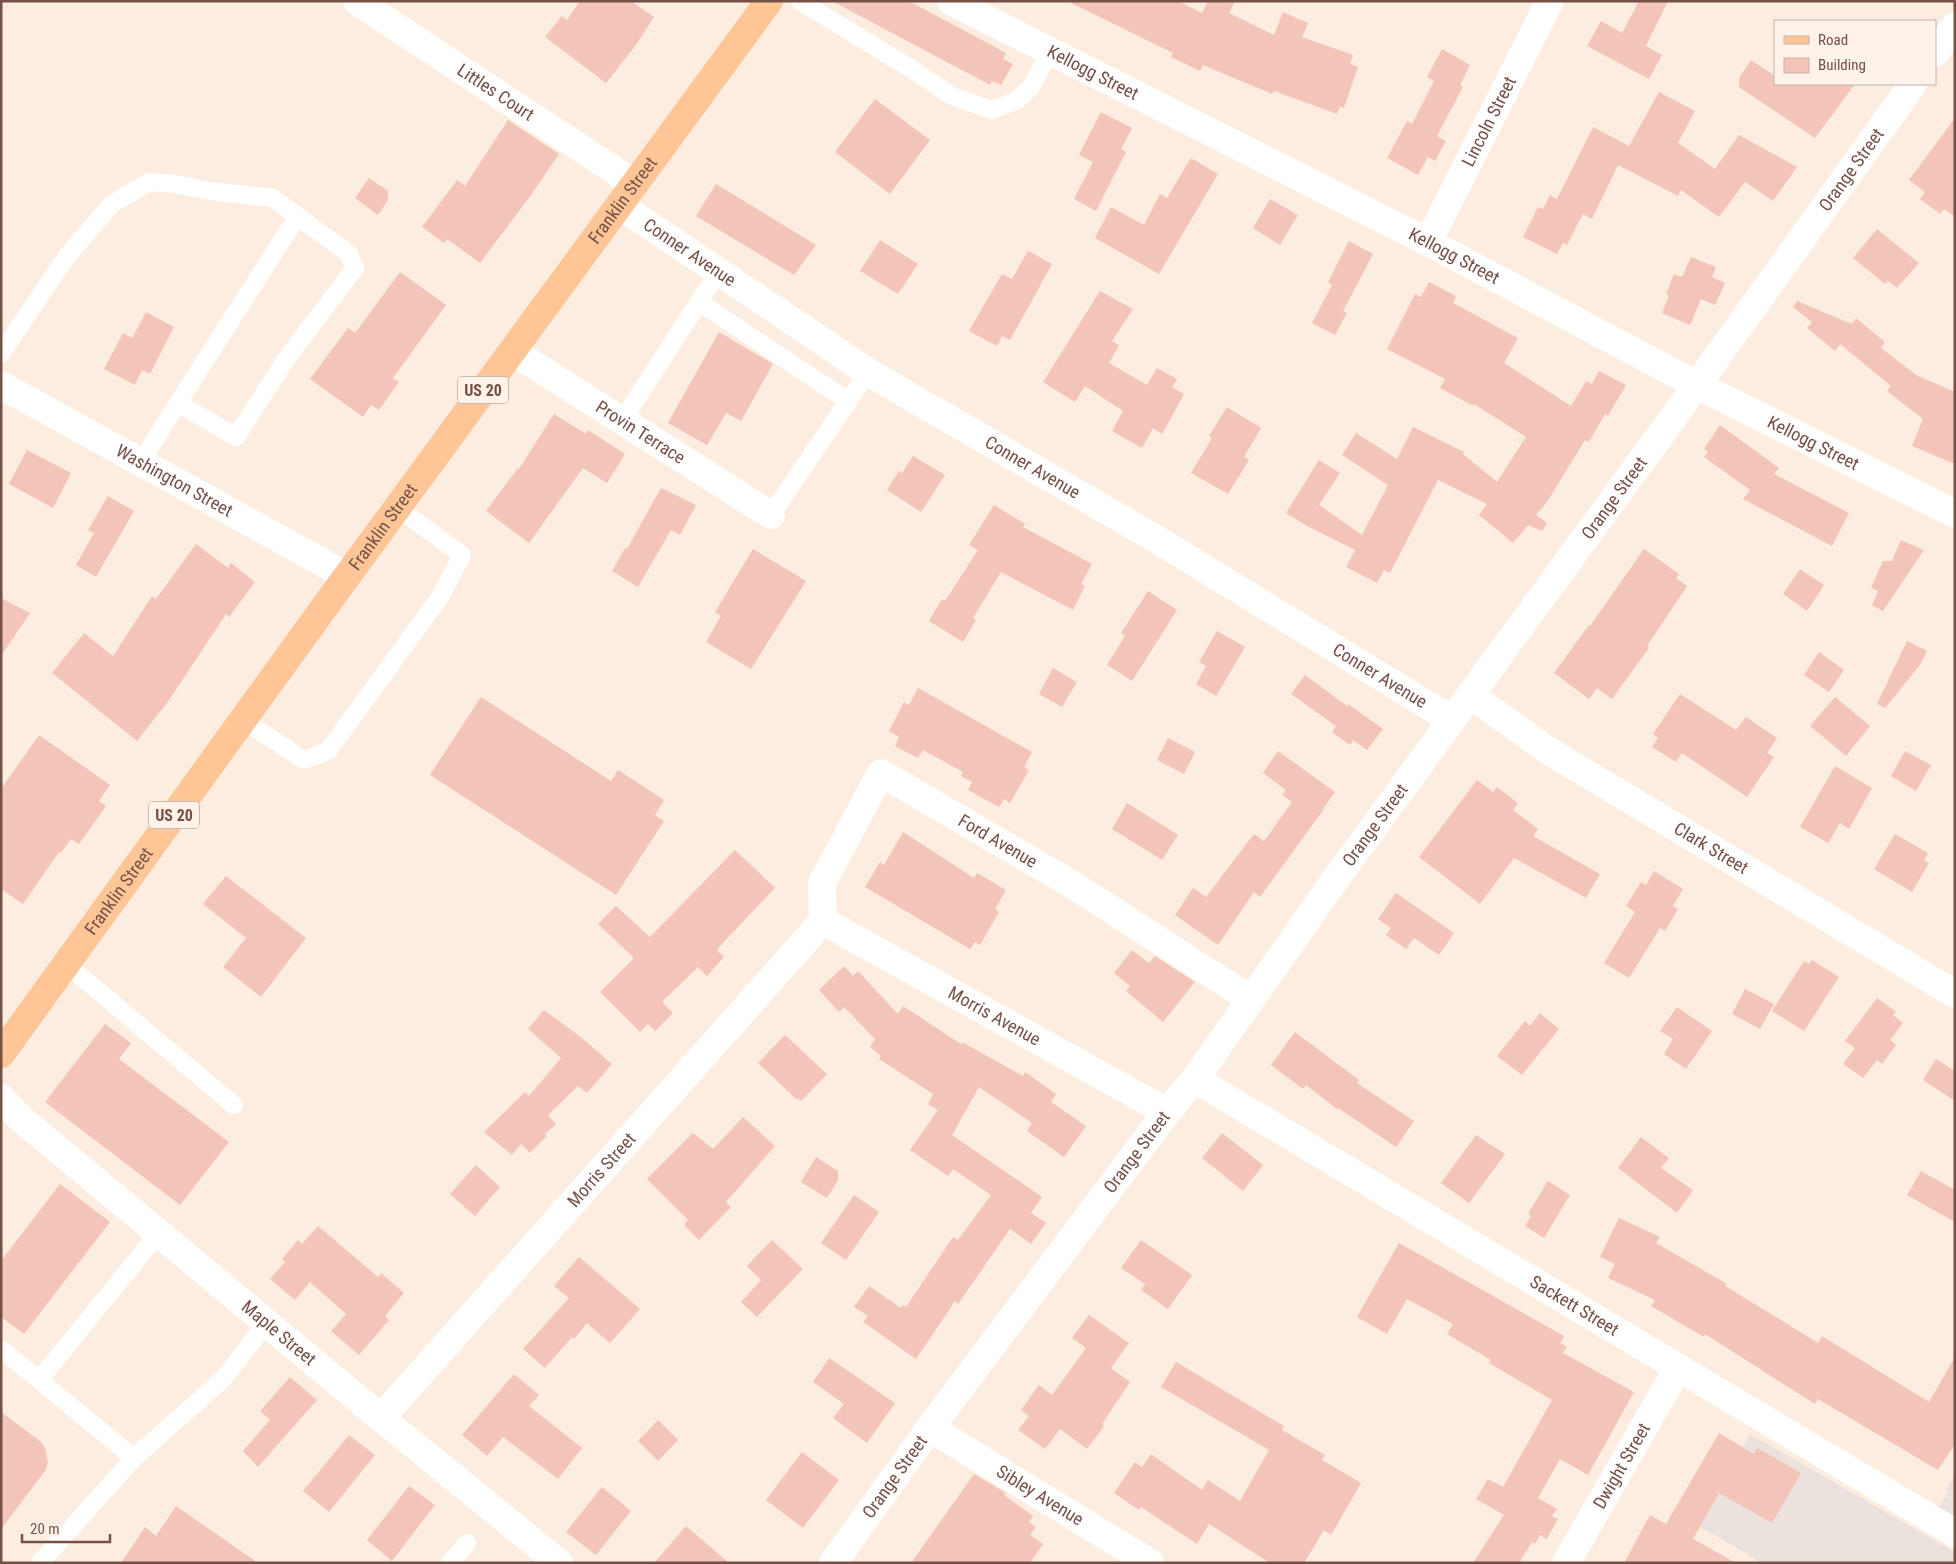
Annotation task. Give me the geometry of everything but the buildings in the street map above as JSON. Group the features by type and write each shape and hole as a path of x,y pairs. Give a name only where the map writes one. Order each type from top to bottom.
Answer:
{"main road":[{"name":"Franklin Street","path":"1,1054 769,1"}],"street":[{"name":"Littles Court","path":"357,1 627,195"},
{"name":"Kellogg Street","path":"951,1 1428,242 1697,385 1955,514"},
{"name":"Lincoln Street","path":"1428,242 1550,1"},
{"path":"1936,52 1955,26"},
{"name":"Orange Street","path":"833,1563 930,1428 1167,1112 1195,1079 1250,999 1697,385 1912,85"},
{"name":"Conner Avenue","path":"627,195 719,271 868,372 1156,539 1452,720"},
{"name":"Provin Terrace","path":"512,351 771,515"},
{"name":"Washington Street","path":"1,385 348,576"},
{"name":"Clark Street","path":"1470,696 1547,750 1955,994"},
{"name":"Ford Avenue","path":"822,921 822,883 881,773 1072,884 1250,999"},
{"name":"Morris Avenue","path":"822,921 1167,1112"},
{"name":"Morris Street","path":"381,1418 822,921"},
{"name":"Sackett Street","path":"1195,1079 1955,1533"},
{"name":"Maple Street","path":"1,1098 20,1118 555,1562"},
{"name":"Dwight Street","path":"1566,1563 1678,1368"},
{"name":"Sibley Avenue","path":"930,1428 1150,1563"}],"lane":[{"path":"800,1 952,96 992,110 1016,101 1030,87 1050,52"},
{"path":"1,354 67,256 112,204 149,182 273,198 349,254 355,268 289,355 236,438 178,403"},
{"path":"140,463 297,217"},
{"path":"622,421 719,271"},
{"path":"699,302 848,401"},
{"path":"771,515 868,372"},
{"path":"243,720 304,760 328,751 440,597 462,556 398,508"},
{"path":"66,964 234,1105"},
{"path":"39,1380 149,1244 161,1236"},
{"path":"40,1563 134,1458 223,1379 267,1323"},
{"path":"1,1349 134,1458"},
{"path":"450,1563 467,1543"}],"shaded area":[{"path":"1750,1434 1955,1552 1955,1563 1759,1563 1759,1561 1699,1526"},
{"path":"1955,1475 1955,1517 1939,1507 1949,1491 1946,1489"}]}
